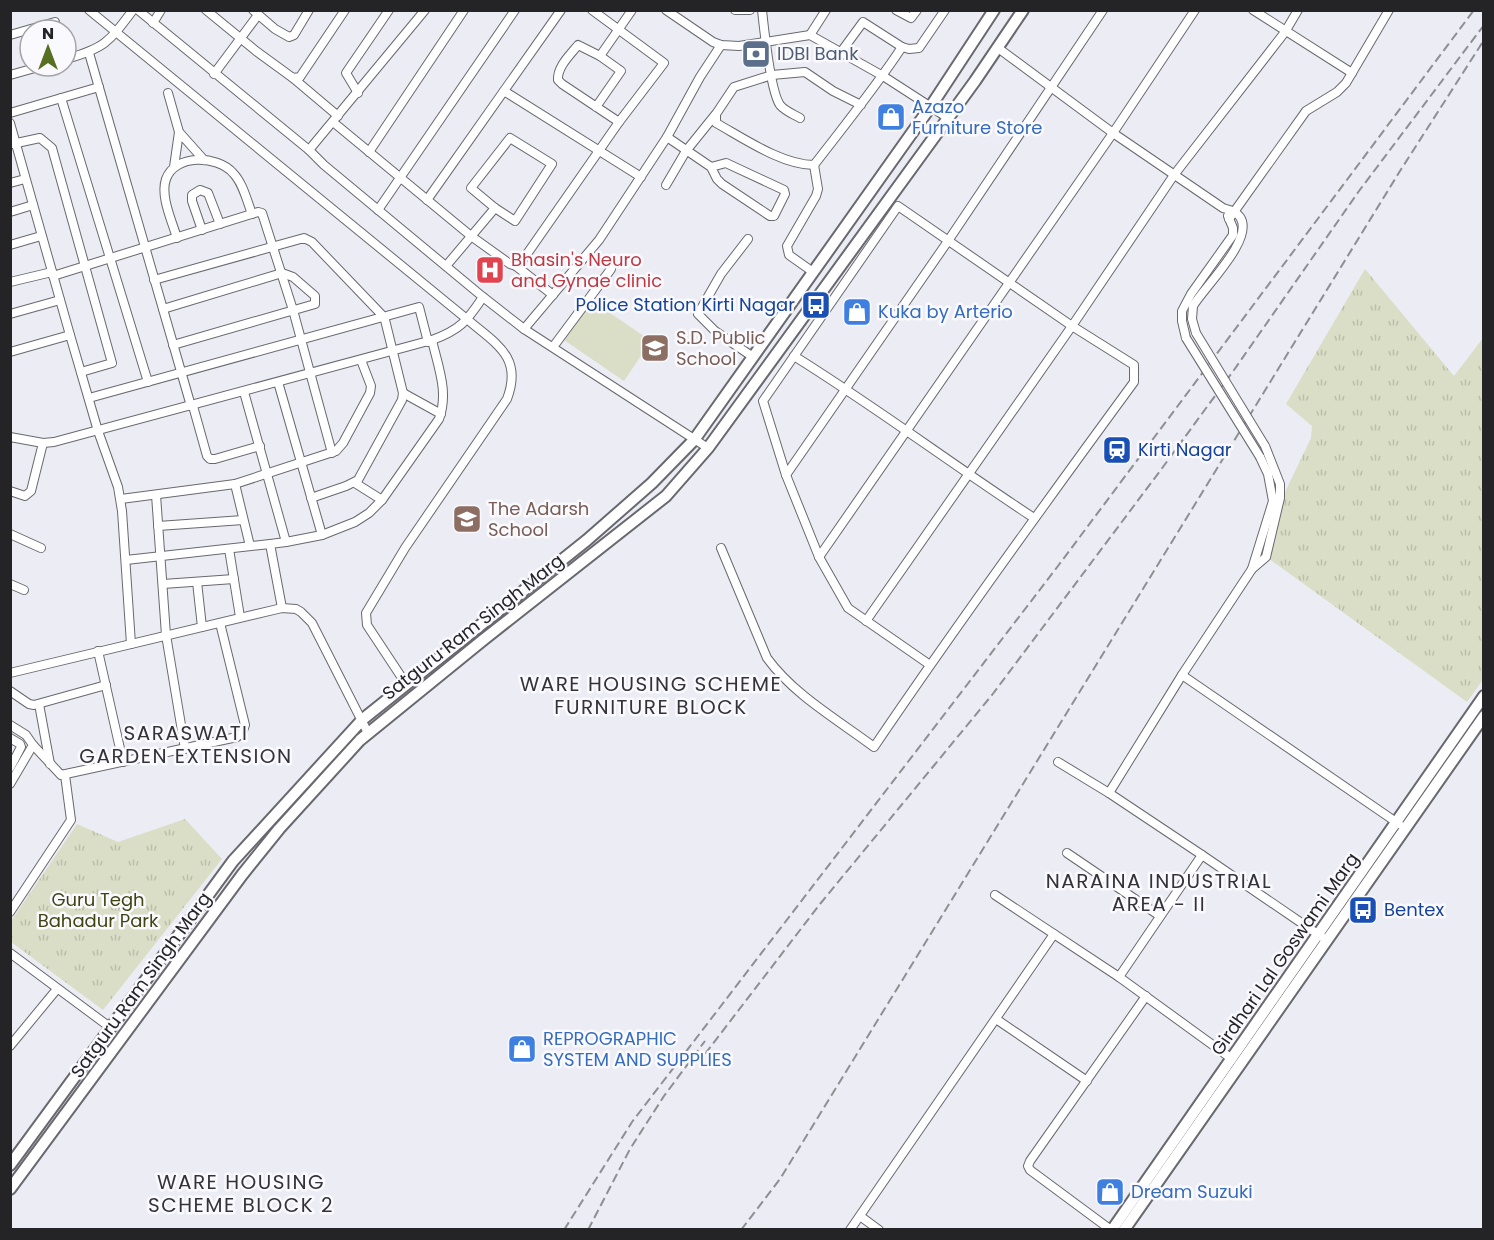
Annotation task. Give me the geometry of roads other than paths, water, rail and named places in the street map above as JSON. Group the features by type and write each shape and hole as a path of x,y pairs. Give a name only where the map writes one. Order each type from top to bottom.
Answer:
{"main road":[{"name":"Satguru Ram Singh Marg","path":"10,1165 233,861 363,719 587,540 652,483 694,440 931,106 994,10"},
{"name":"Satguru Ram Singh Marg","path":"10,1189 257,856 286,821 369,733 666,496 708,448 894,202 948,118 1023,10"},
{"name":"Girdhari Lal Goswami Marg","path":"1124,1230 1401,825 1484,696"},
{"name":"Girdhari Lal Goswami Marg","path":"1401,825 1484,716"},
{"name":"Girdhari Lal Goswami Marg","path":"1112,1230 1232,1059 1322,938"}],"street":[{"path":"89,10 504,351 512,369 513,380 507,399 405,548 366,613 367,625 406,684"},
{"path":"78,56 99,48 117,32 133,10"},
{"path":"138,10 524,329 708,448"},
{"path":"153,23 161,10"},
{"path":"206,10 293,78 369,152 400,178 471,236 516,266 553,295"},
{"path":"214,74 241,38 256,13 289,37 294,35 309,10"},
{"path":"293,78 303,74 345,10"},
{"path":"358,93 346,73 389,10"},
{"path":"309,150 425,10"},
{"path":"369,152 464,10"},
{"path":"378,210 515,10"},
{"path":"427,200 561,10"},
{"path":"516,266 523,261 619,122 664,63 592,10"},
{"path":"600,56 632,10"},
{"path":"666,10 677,13 721,45 739,46 810,35 883,76 948,118"},
{"path":"735,10 750,10"},
{"path":"762,10 765,42 779,104 800,118"},
{"path":"810,35 826,10"},
{"path":"896,10 911,18 917,10"},
{"path":"841,52 863,22 902,47 919,48 945,10"},
{"path":"786,475 948,241 1103,10"},
{"path":"819,556 1113,133 1195,10"},
{"path":"1253,10 1352,73"},
{"path":"866,621 1072,326 1174,175 1285,32 1298,10"},
{"path":"1229,219 1306,111 1337,92 1352,73 1389,10"},
{"path":"596,107 621,71 600,56 578,45 561,67 558,77 562,84 596,107 619,122"},
{"path":"524,329 599,240 667,136 721,45"},
{"path":"813,272 789,255 787,246 816,196 818,189 814,165 883,76 902,47"},
{"path":"998,48 1113,133 1239,216 1242,223 1242,237 1193,306 1192,319 1196,333 1265,446 1280,484 1280,498 1266,557 1252,568"},
{"path":"89,53 207,456 215,459 260,446"},
{"path":"666,185 686,151 737,85 772,75 805,72 832,91 861,105"},
{"path":"10,113 99,87"},
{"path":"504,91 641,177"},
{"path":"168,93 178,132 174,167 166,180 165,198 177,238"},
{"path":"61,98 147,382"},
{"path":"716,114 716,123 759,147 794,162 814,165"},
{"path":"10,123 13,144 33,205 88,399 121,499 131,644"},
{"path":"178,132 204,160"},
{"path":"667,136 711,167 722,184 770,216 774,216 785,194 784,190 726,163 711,167"},
{"path":"13,144 40,138 51,148 112,363 81,372"},
{"path":"510,138 552,164 515,221 495,208 471,188 510,138"},
{"path":"174,167 191,160 224,164 241,185 252,214"},
{"path":"10,183 25,179"},
{"path":"202,230 192,201 194,192 200,190 208,193 220,224"},
{"path":"721,548 767,658 789,684 874,747 1034,518 1134,382 1134,365 1072,326 894,202 763,401 786,475 819,556 848,608 930,665"},
{"path":"10,212 33,205"},
{"path":"1109,793 1252,568 1273,501 1268,474 1260,457 1186,338 1182,321 1182,311 1191,294 1233,236 1233,228 1223,207"},
{"path":"446,266 495,208"},
{"path":"10,282 84,267 258,212 263,214 293,310 332,453"},
{"path":"10,245 41,236"},
{"path":"154,280 304,238 312,242 383,317 403,393 402,400 355,483 311,498"},
{"path":"748,239 721,274 698,314 715,331 753,357"},
{"path":"552,347 611,268"},
{"path":"163,309 282,273 293,277 315,296 315,304 173,345"},
{"path":"10,437 43,443 54,442 430,341 454,332 468,320 483,297"},
{"path":"10,314 60,300"},
{"path":"88,399 418,307 444,392 441,414 382,500 356,522 322,535 286,542 126,560"},
{"path":"10,352 70,335"},
{"path":"794,356 846,388 968,475 1034,518"},
{"path":"121,499 235,484 332,453 344,443 370,393 371,386 361,360"},
{"path":"278,382 322,535"},
{"path":"244,392 286,542"},
{"path":"403,393 441,414"},
{"path":"10,491 25,496 31,492 43,443"},
{"path":"355,483 382,500"},
{"path":"235,484 250,546"},
{"path":"156,495 165,635 185,749"},
{"path":"158,526 243,520"},
{"path":"10,534 41,548"},
{"path":"270,544 282,608"},
{"path":"229,549 240,617"},
{"path":"163,584 234,579"},
{"path":"197,582 202,627"},
{"path":"10,584 24,590"},
{"path":"10,674 240,617 282,608 296,609 312,623 369,733"},
{"path":"10,725 26,735 58,773 65,775 237,737 244,730 245,725 220,623"},
{"path":"98,651 123,762"},
{"path":"1182,675 1401,825"},
{"path":"10,691 29,704 39,704 106,685"},
{"path":"39,704 50,764"},
{"path":"10,738 21,747"},
{"path":"21,747 33,745"},
{"path":"10,784 33,745"},
{"path":"10,768 21,747"},
{"path":"1058,762 1109,793 1322,938"},
{"path":"10,912 71,820 65,775"},
{"path":"1067,853 1160,916"},
{"path":"1119,977 1202,855"},
{"path":"995,895 1119,977 1232,1059"},
{"path":"850,1230 1054,934"},
{"path":"10,953 111,1028"},
{"path":"10,1046 57,989"},
{"path":"1112,1230 1030,1170 1028,1166 1146,996"},
{"path":"996,1019 1087,1081"},
{"path":"860,1216 879,1230"}],"railway":[{"path":"564,1230 632,1122 1058,566 1474,10"},
{"path":"705,1054 820,904 992,695 1160,471 1234,370 1359,191 1484,25"},
{"path":"741,1230 780,1179 1400,171 1484,40"},
{"path":"588,1230 630,1149 664,1096 705,1041"}],"place":[{"name":"IDBI Bank","path":"756,54"},
{"name":"Azazo Furniture Store","path":"891,117"},
{"name":"Bhasin's Neuro and Gynae clinic","path":"490,270"},
{"name":"Police Station Kirti Nagar","path":"816,305"},
{"name":"Kuka by Arterio","path":"857,312"},
{"name":"S.D. Public School","path":"655,348"},
{"name":"Kirti Nagar","path":"1117,450"},
{"name":"The Adarsh School","path":"467,519"},
{"name":"Bentex","path":"1363,910"},
{"name":"REPROGRAPHIC SYSTEM AND SUPPLIES","path":"522,1049"},
{"name":"Dream Suzuki","path":"1110,1192"}],"district":[{"name":"WARE HOUSING SCHEME FURNITURE BLOCK","path":"651,696"},
{"name":"SARASWATI GARDEN EXTENSION","path":"186,744"},
{"name":"NARAINA INDUSTRIAL AREA - II","path":"1159,892"},
{"name":"WARE HOUSING SCHEME BLOCK 2","path":"241,1194"}],"park label":[{"name":"Guru Tegh Bahadur Park","path":"98,910"}]}
